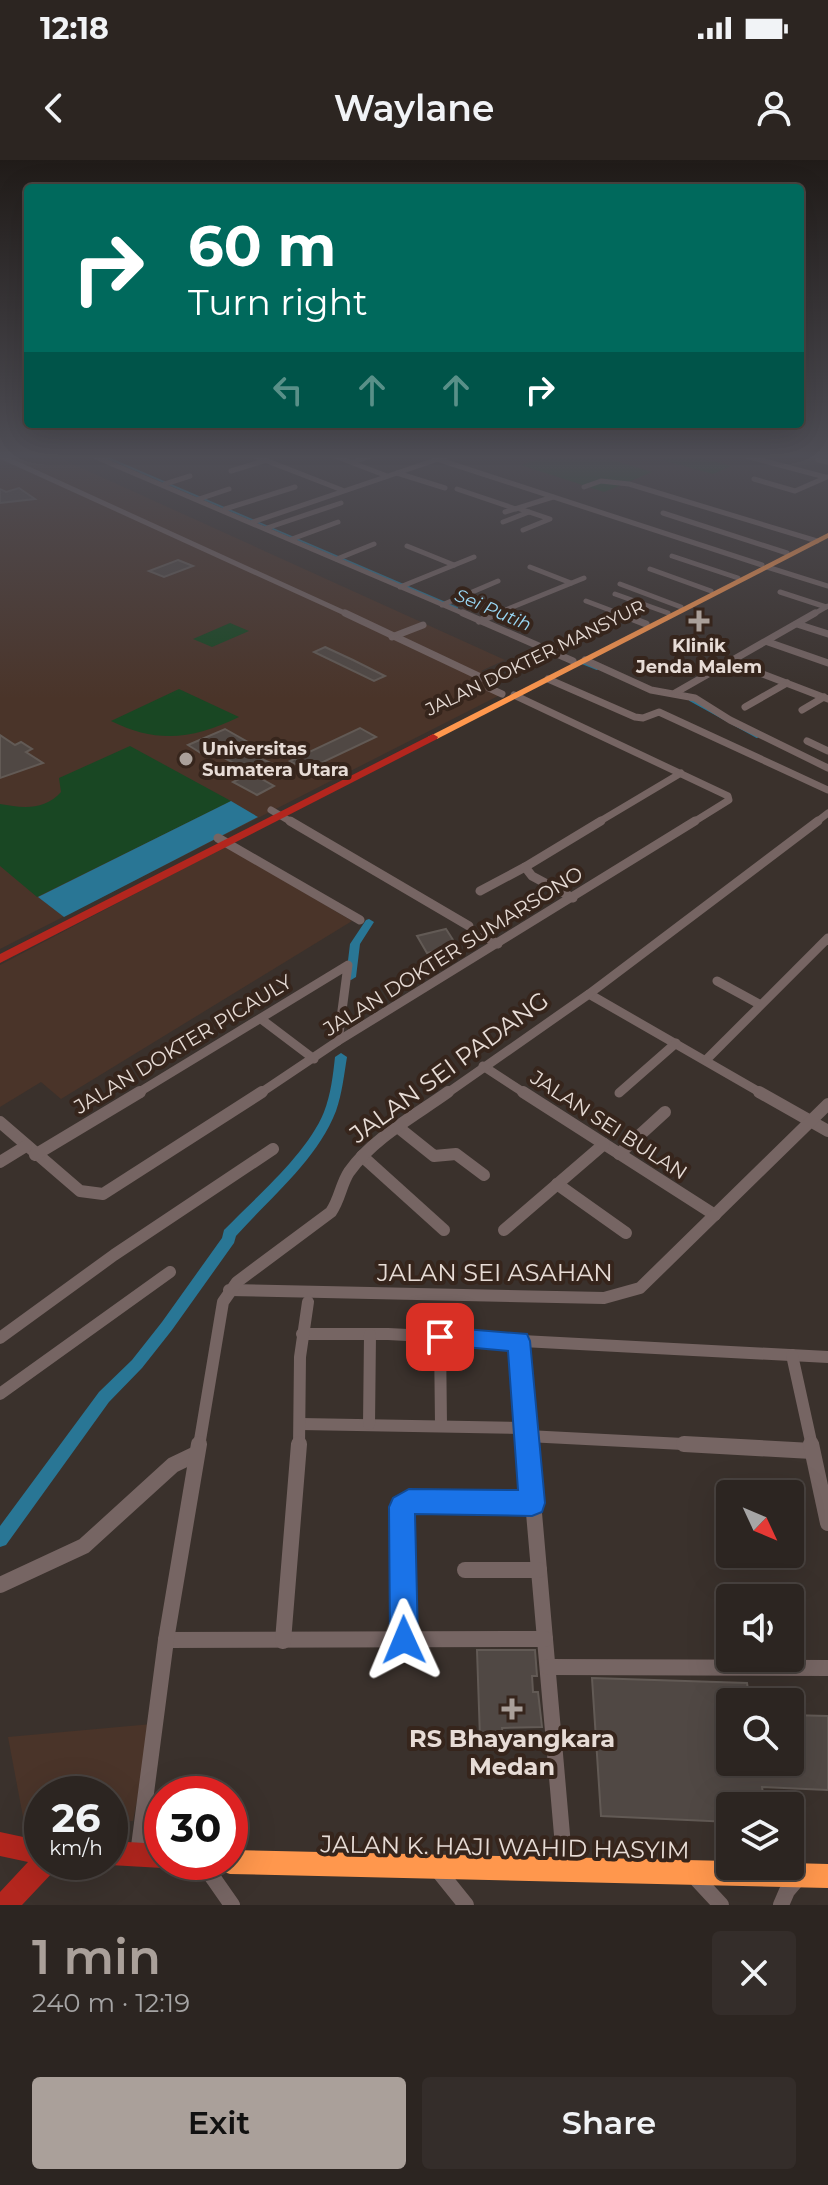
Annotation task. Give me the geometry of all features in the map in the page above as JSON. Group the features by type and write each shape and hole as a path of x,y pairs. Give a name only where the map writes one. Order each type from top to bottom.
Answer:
{"main road":[{"name":"JALAN DOKTER MANSYUR","path":"498,689 548,679 646,624 819,540"},
{"name":"JALAN DOKTER MANSYUR","path":"0,959 68,920 269,817 498,689 578,661 787,553 819,540"},
{"name":"JALAN DOKTER MANSYUR","path":"0,949 68,920"},
{"path":"0,1844 24,1849"},
{"path":"128,1854 144,1854"},
{"name":"JALAN K. HAJI WAHID HASYIM","path":"248,1863 716,1873"},
{"name":"JALAN K. HAJI WAHID HASYIM","path":"804,1877 828,1876"},
{"path":"2,1903 26,1880"}],"street":[{"name":"JALAN DOKTER SUMARSONO","path":"0,1122 80,1191 103,1194 111,1191 338,1041 729,800 728,796 681,773 172,536"},
{"path":"288,536 651,690 695,698 730,720 828,768"},
{"path":"294,539 301,536"},
{"path":"674,536 828,586"},
{"path":"736,536 787,553"},
{"path":"338,558 374,544"},
{"path":"407,546 454,565"},
{"path":"672,556 738,578"},
{"path":"403,586 474,557"},
{"path":"530,567 571,583"},
{"path":"650,569 711,591"},
{"path":"482,620 584,578"},
{"path":"445,604 498,581"},
{"path":"620,584 674,610"},
{"path":"780,592 827,607"},
{"path":"615,594 674,610"},
{"path":"586,601 646,624"},
{"path":"675,693 827,607"},
{"path":"797,624 828,634"},
{"path":"390,638 423,625"},
{"path":"768,642 828,663"},
{"path":"731,662 826,698"},
{"path":"548,679 637,718 659,712 828,790"},
{"path":"745,707 787,683"},
{"path":"802,710 826,698"},
{"path":"807,741 828,751"},
{"path":"480,891 681,773"},
{"path":"269,817 469,926"},
{"name":"JALAN SEI PADANG","path":"229,1290 331,1212 338,1202 347,1174 362,1156 483,1066 589,994 826,817"},
{"path":"222,841 360,920"},
{"path":"525,867 532,876 573,898"},
{"path":"484,936 498,944"},
{"path":"707,1059 828,938"},
{"name":"JALAN DOKTER PICAULY","path":"0,1162 31,1150 261,1019 348,965 338,1041"},
{"path":"717,981 759,1004"},
{"path":"589,994 828,1131"},
{"path":"261,1019 314,1059"},
{"path":"619,1093 676,1043"},
{"name":"JALAN SEI BULAN","path":"483,1066 715,1215"},
{"name":"JALAN SEI ASAHAN","path":"229,1290 604,1298 640,1288 828,1104"},
{"path":"619,1154 665,1112"},
{"path":"399,1128 434,1156 456,1154 484,1175"},
{"path":"504,1230 604,1144"},
{"path":"0,1338 114,1255 273,1149"},
{"path":"362,1156 444,1230"},
{"path":"557,1184 626,1233"},
{"path":"0,1394 170,1272"},
{"path":"138,1854 166,1640 196,1454 219,1316 229,1290"},
{"path":"283,1641 301,1424 302,1334 308,1302"},
{"path":"302,1334 440,1337 828,1357"},
{"path":"369,1424 370,1335"},
{"path":"440,1337 441,1425"},
{"path":"519,1341 565,1869"},
{"path":"792,1355 828,1523"},
{"path":"301,1424 441,1425 812,1451"},
{"path":"0,1585 84,1546 173,1465 196,1454"},
{"path":"404,1640 402,1507 409,1502 532,1503"},
{"path":"465,1570 539,1570"},
{"path":"166,1640 545,1639"},
{"path":"548,1667 828,1668"},
{"path":"437,1869 466,1905"},
{"path":"690,1872 721,1905"},
{"path":"215,1880 232,1905"},
{"path":"781,1905 787,1891 797,1880"}],"shaded area":[{"name":"Universitas Sumatera Utara","path":"0,536 233,536 505,660 481,671 499,681 488,686 502,694 0,949"},
{"path":"226,846 352,921 61,1099 41,1082 0,1107 0,965"},
{"path":"152,1724 133,1821 128,1821 128,1776 24,1776 24,1822 8,1737"}],"green space":[{"path":"230,623 249,631 212,647 193,639"},
{"path":"179,689 239,717 206,730 175,736 144,733 111,721"},
{"path":"130,746 231,801 37,897 0,866 0,804 24,807 47,802 61,792 59,778"}],"water":[{"path":"231,801 258,817 64,917 38,897"}],"building":[{"path":"178,560 193,566 164,577 149,571"},
{"path":"325,647 385,676 374,681 314,652"},
{"path":"360,728 376,737 306,770 290,761"},
{"path":"225,729 246,741 234,747 271,763 252,773 217,754 209,758 188,745"},
{"path":"0,735 15,745 21,742 32,749 26,752 43,763 0,778"},
{"path":"251,773 274,786 257,795 233,782"},
{"path":"446,929 457,946 427,953 417,936"},
{"name":"RS Bhayangkara Medan","path":"477,1650 535,1650 537,1676 532,1676 533,1692 538,1692 542,1727 502,1728 503,1738 480,1738"},
{"path":"592,1678 747,1683 748,1688 716,1688 716,1776 804,1776 804,1715 828,1716 828,1790 762,1787 763,1792 716,1792 716,1821 601,1816"}],"waterway":[{"name":"Sei Putih","path":"290,536 457,608"},
{"name":"Sei Putih","path":"582,663 597,669"},
{"name":"Sei Putih","path":"690,700 757,737"},
{"path":"351,977 355,944 369,922"},
{"path":"0,1539 104,1397 137,1364 167,1326 229,1239 229,1234 320,1132 330,1111 341,1057"}],"traffic: slow":[{"path":"433,737 825,536"},
{"path":"248,1862 828,1876"}],"traffic: jam":[{"path":"0,959 433,737"},
{"path":"0,1844 24,1849"},
{"path":"128,1854 144,1855"},
{"path":"5,1905 28,1880"}],"place":[{"name":"Klinik Jenda Malem","path":"699,621"},
{"name":"Universitas Sumatera Utara","path":"186,759"},
{"name":"RS Bhayangkara Medan","path":"512,1709"}],"route":[{"path":"404,1640 402,1507 405,1503 532,1503 519,1341 440,1337"}]}
